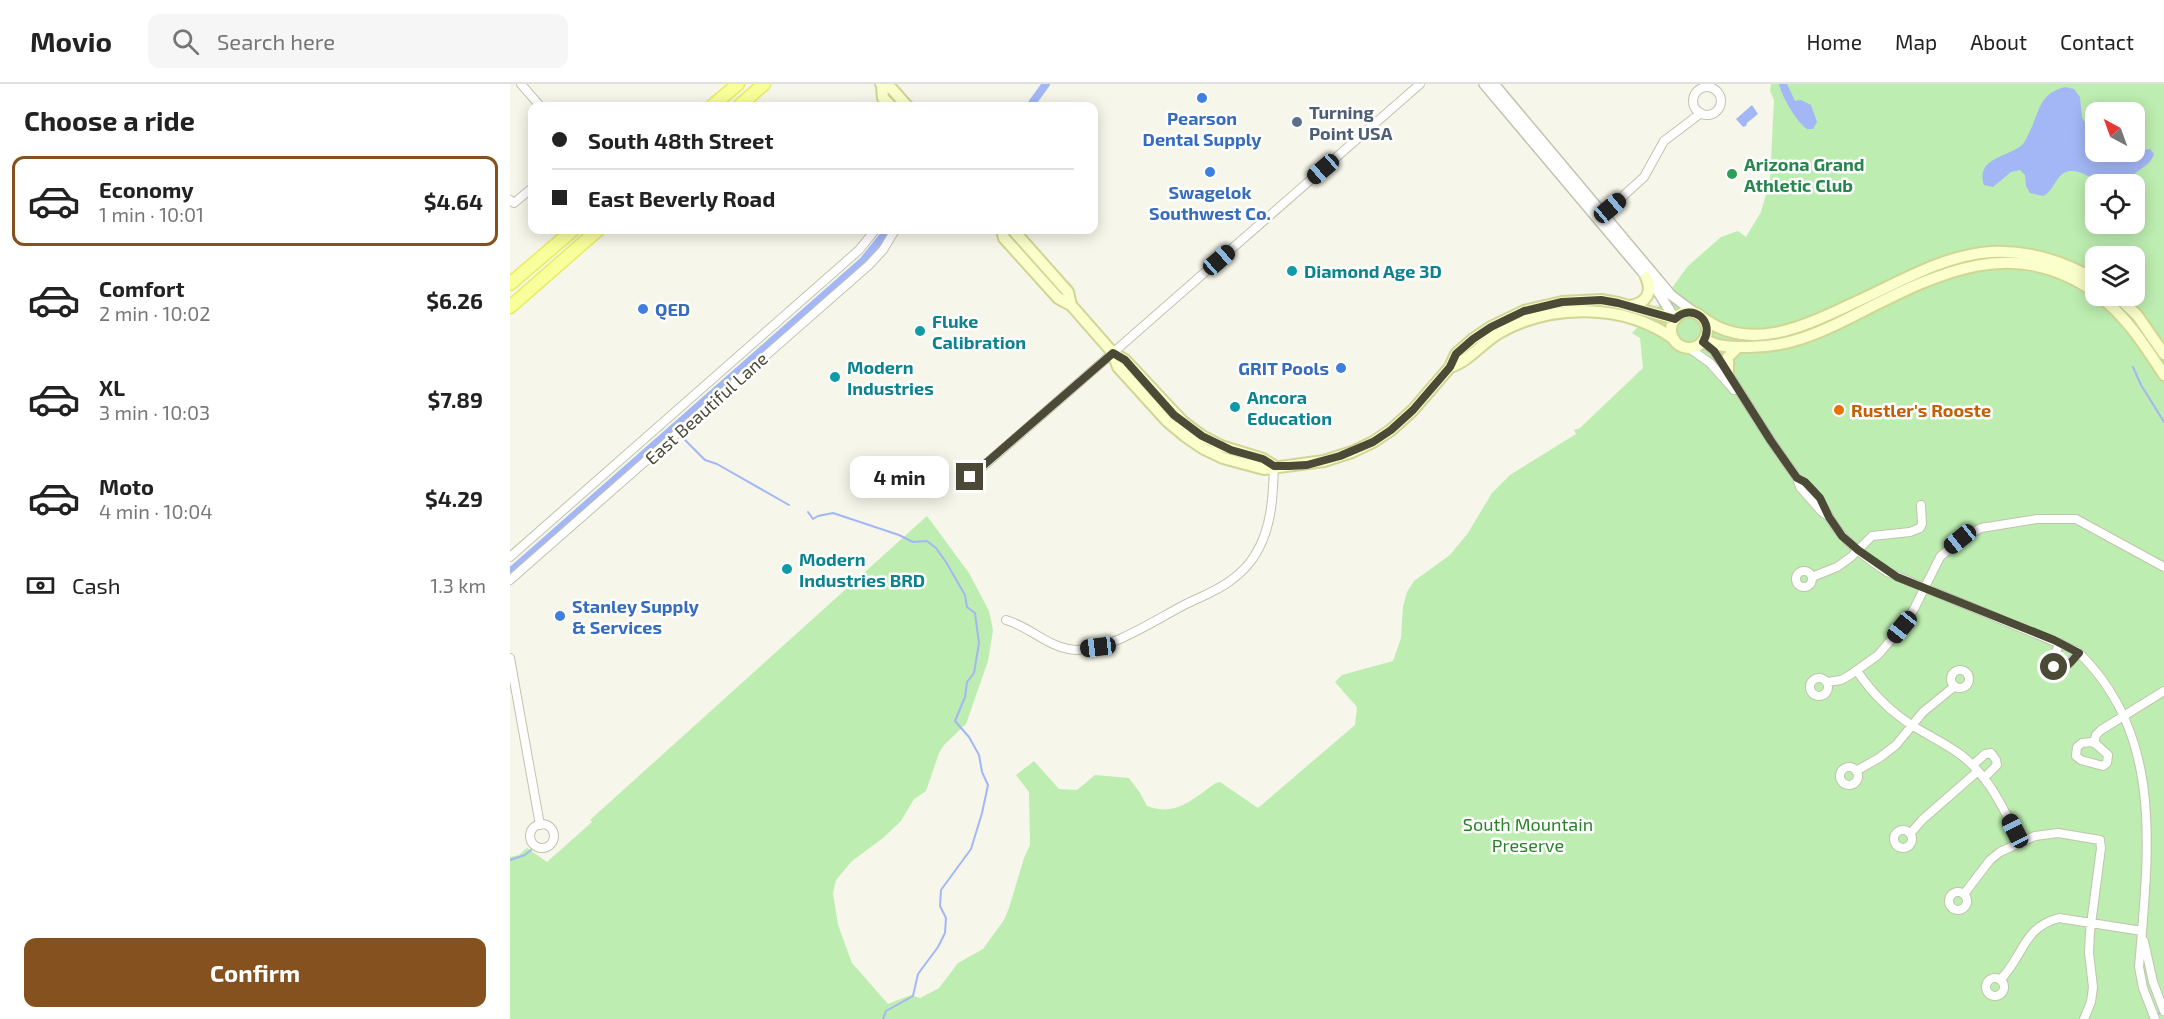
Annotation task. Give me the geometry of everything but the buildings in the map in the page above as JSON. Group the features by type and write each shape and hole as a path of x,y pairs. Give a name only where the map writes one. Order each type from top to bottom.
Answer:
{"main road":[{"path":"717,102 738,84"},
{"path":"744,102 764,84"},
{"path":"887,102 883,98 882,85 892,89 903,102"},
{"path":"510,284 568,234"},
{"path":"510,308 593,234"},
{"path":"1003,234 1004,238 1058,298 1071,305 1113,353 1118,367 1161,414 1185,436 1204,449 1234,462 1264,469 1324,461 1365,447 1391,430 1413,410 1450,367 1456,354 1473,339 1491,327 1524,311 1549,304 1601,300 1675,319"},
{"path":"1017,234 1068,292 1071,305"},
{"path":"1674,339 1671,329 1675,319 1682,313 1699,315 1714,326 1735,333 1760,335 1786,331 1823,319 1979,254 2016,253 2054,260 2085,275"},
{"path":"1942,269 1985,263 2015,262 2046,268 2085,286"},
{"path":"1630,306 1639,304 1648,294 1650,288 1646,276"},
{"path":"1704,341 1738,347 1766,347 1798,341 1823,332 1926,276"},
{"path":"2111,306 2135,332 2164,375"},
{"path":"2128,306 2137,315 2164,354"},
{"path":"1450,367 1460,364 1479,346 1501,332 1530,320 1564,312 1615,313 1653,326 1674,339 1680,346 1689,348 1704,341 1708,328 1699,315"},
{"path":"1728,374 1728,357 1738,347"}],"street":[{"path":"521,84 537,102"},
{"path":"970,477 1420,84"},
{"path":"1484,84 1671,294 1699,315"},
{"path":"1494,84 1601,215 1659,291 1675,319"},
{"path":"1601,215 1644,177 1668,136 1701,113"},
{"path":"512,202 528,191"},
{"name":"East Beautiful Lane","path":"510,557 859,250 872,234"},
{"name":"East Beautiful Lane","path":"510,580 868,265 892,234"},
{"path":"1704,341 1714,351 1800,486 1829,517 1842,536 1858,550 1887,572 1924,589 2061,643 2099,667 2118,687"},
{"path":"1689,348 1710,363 1745,401"},
{"path":"1006,620 1017,623 1044,642 1075,650 1098,647 1229,582 1245,568 1255,555 1263,538 1270,518 1274,466"},
{"path":"1812,577 1837,567 1872,536 1910,532 1920,528 1922,524 1921,505"},
{"path":"1827,682 1841,680 1878,655 1914,609 1940,557 1960,539 1981,528 2037,519 2076,519 2164,567"},
{"path":"2061,643 2051,662 2058,669 2063,669 2079,653"},
{"path":"510,658 540,825"},
{"path":"1857,671 1879,699 1912,726 1960,754 1975,768 2000,799 2021,843"},
{"path":"1856,771 1896,745 1923,712 1955,686"},
{"path":"2094,743 2096,735 2101,730 2132,708 2164,691"},
{"path":"2132,708 2139,718"},
{"path":"1910,834 1975,768 1985,754 1991,753 1997,765 1984,778"},
{"path":"2155,1019 2149,1006 2139,967 2156,824"},
{"path":"1964,894 1990,860 2035,836 2047,833 2100,840 2089,953 2093,987 2091,1002 2084,1019"},
{"path":"2000,980 2034,930 2059,918 2142,931"},
{"path":"2142,931 2164,1011"}],"green space":[{"name":"South Mountain Preserve","path":"1771,84 2164,84 2164,1019 510,1019 510,857 519,855 527,848 547,862 592,822 590,820 927,516 969,573 989,611 993,630 988,661 966,724 939,753 926,791 914,799 901,821 852,861 836,880 833,893 838,925 852,963 888,1004 911,995 920,998 939,988 958,963 983,949 1004,920 1030,845 1029,792 1016,775 1034,761 1059,789 1077,790 1095,775 1129,778 1147,806 1167,809 1184,805 1220,782 1258,808 1355,725 1357,707 1335,682 1342,675 1393,661 1401,638 1403,607 1407,592 1414,581 1450,555 1468,533 1492,493 1510,475 1576,434 1574,430 1580,428 1643,368 1640,338 1632,333 1660,304 1688,266 1721,237 1738,231 1746,237 1761,212 1770,180 1774,100 1770,91"}],"water":[{"path":"1779,84 1787,84 1795,101 1801,100 1811,105 1817,122 1813,129 1807,129 1794,115"},
{"path":"2065,87 2074,89 2080,97 2082,118 2085,122 2085,162 2145,162 2145,150 2150,149 2154,154 2149,162 2135,174 2085,175 2077,171 2065,172 2043,196 2030,193 2026,186 2025,175 2020,170 2011,172 1993,187 1984,185 1982,176 1984,169 1994,159 2022,145 2041,105 2056,90"},
{"path":"1752,105 1758,114 1743,127 1736,119"}],"waterway":[{"path":"1033,102 1046,84"},
{"path":"510,572 863,261 885,234"},
{"path":"2133,367 2141,385 2164,422"},
{"path":"681,436 705,460 717,464 789,505"},
{"path":"808,512 813,519 833,513 899,535 913,542 927,541 936,548 946,562 965,595 967,607 975,613 979,643 974,673 967,682 965,697 955,721 969,737 979,755 982,772 988,785 982,813 971,849 941,890 940,906 946,918 945,933 938,947 918,974 913,996 886,1011 883,1019"},
{"path":"510,860 525,855 531,850"},
{"path":"2150,1019 2163,1011"}],"place":[{"name":"Pearson Dental Supply","path":"1202,98"},
{"name":"Turning Point USA","path":"1297,122"},
{"name":"Swagelok Southwest Co.","path":"1210,172"},
{"name":"Arizona Grand Athletic Club","path":"1732,174"},
{"name":"Diamond Age 3D","path":"1292,271"},
{"name":"QED","path":"643,309"},
{"name":"Fluke Calibration","path":"920,331"},
{"name":"GRIT Pools","path":"1341,368"},
{"name":"Modern Industries","path":"835,377"},
{"name":"Ancora Education","path":"1235,407"},
{"name":"Rustler's Rooste","path":"1839,410"},
{"name":"Modern Industries BRD","path":"787,569"},
{"name":"Stanley Supply & Services","path":"560,616"}],"route":[{"path":"970,477 1113,353 1125,360 1174,415 1202,436 1231,450 1263,459 1274,466 1307,465 1365,447 1391,430 1413,410 1450,367 1456,354 1473,339 1512,315 1549,304 1588,300 1618,303 1675,319 1682,313 1691,312 1703,318 1707,324 1707,333 1703,342 1714,351 1797,478 1805,482 1820,498 1842,536 1870,560 1897,577 2054,640 2079,653 2063,669 2054,667"}]}
